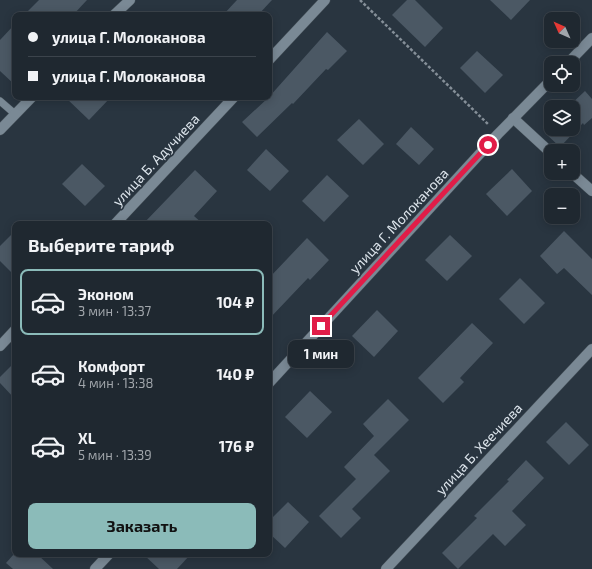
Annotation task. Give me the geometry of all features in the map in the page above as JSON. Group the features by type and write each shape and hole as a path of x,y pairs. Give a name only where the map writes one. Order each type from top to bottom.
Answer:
{"street":[{"path":"117,12 130,0"},
{"path":"272,57 325,0"},
{"path":"575,56 592,38"},
{"name":"улица Г. Молоканова","path":"272,380 498,134 544,87"},
{"path":"0,130 29,100"},
{"name":"улица Б. Адучиева","path":"118,221 231,100"},
{"path":"513,118 544,147"},
{"path":"580,180 592,191"},
{"path":"0,346 12,333"},
{"name":"улица Б. Хеечиева","path":"386,569 592,349"},
{"path":"95,569 106,557"}],"lane":[{"path":"0,101 14,114"}],"path":[{"path":"360,0 498,134"}],"building":[{"path":"39,0 87,0 76,12 27,12"},
{"path":"237,0 272,0 261,12 226,12"},
{"path":"407,0 415,0 443,28 425,47 392,15"},
{"path":"490,0 530,0 511,20"},
{"path":"12,27 12,82 0,71 0,40"},
{"path":"327,32 347,51 328,70 326,69 293,104 292,103 257,137 242,122 266,100 272,100 272,94"},
{"path":"477,51 503,75 485,93 460,68"},
{"path":"585,91 592,99 592,118 584,125 583,123 580,126 580,100 575,100"},
{"path":"68,100 108,100 89,120"},
{"path":"359,119 384,144 363,165 337,140"},
{"path":"411,127 434,149 419,165 396,144"},
{"path":"548,136 571,136 563,144 557,144"},
{"path":"266,149 289,171 270,191 247,170"},
{"path":"82,164 105,186 85,206 62,184"},
{"path":"512,169 532,191 507,216 486,194"},
{"path":"195,170 217,191 194,216 200,221 146,221"},
{"path":"327,175 349,196 324,222 302,201"},
{"path":"564,231 592,259 592,295 564,268 557,274 540,256"},
{"path":"12,234 12,273 0,261 0,246"},
{"path":"450,235 472,256 447,281 425,260"},
{"path":"307,238 329,260 310,280 308,278 272,316 272,275"},
{"path":"520,278 545,303 524,324 499,299"},
{"path":"377,310 398,331 374,357 352,336"},
{"path":"472,323 493,343 460,378 464,382 443,403 418,378"},
{"path":"12,365 12,396 0,383 0,377"},
{"path":"310,391 332,412 307,438 285,417"},
{"path":"388,399 409,420 374,455 390,471 352,509 361,518 341,538 319,516 356,479 344,467 374,436 363,424"},
{"path":"566,422 589,445 569,465 546,442"},
{"path":"526,460 544,478 512,511 526,525 505,546 493,534 458,569 442,553 477,518 474,516 509,481 507,480"},
{"path":"288,502 309,522 285,548 272,536 272,518"},
{"path":"12,556 40,557 53,569 13,569 6,563"},
{"path":"146,557 188,557 177,569 159,569"}],"route":[{"path":"321,326 488,145"}]}
